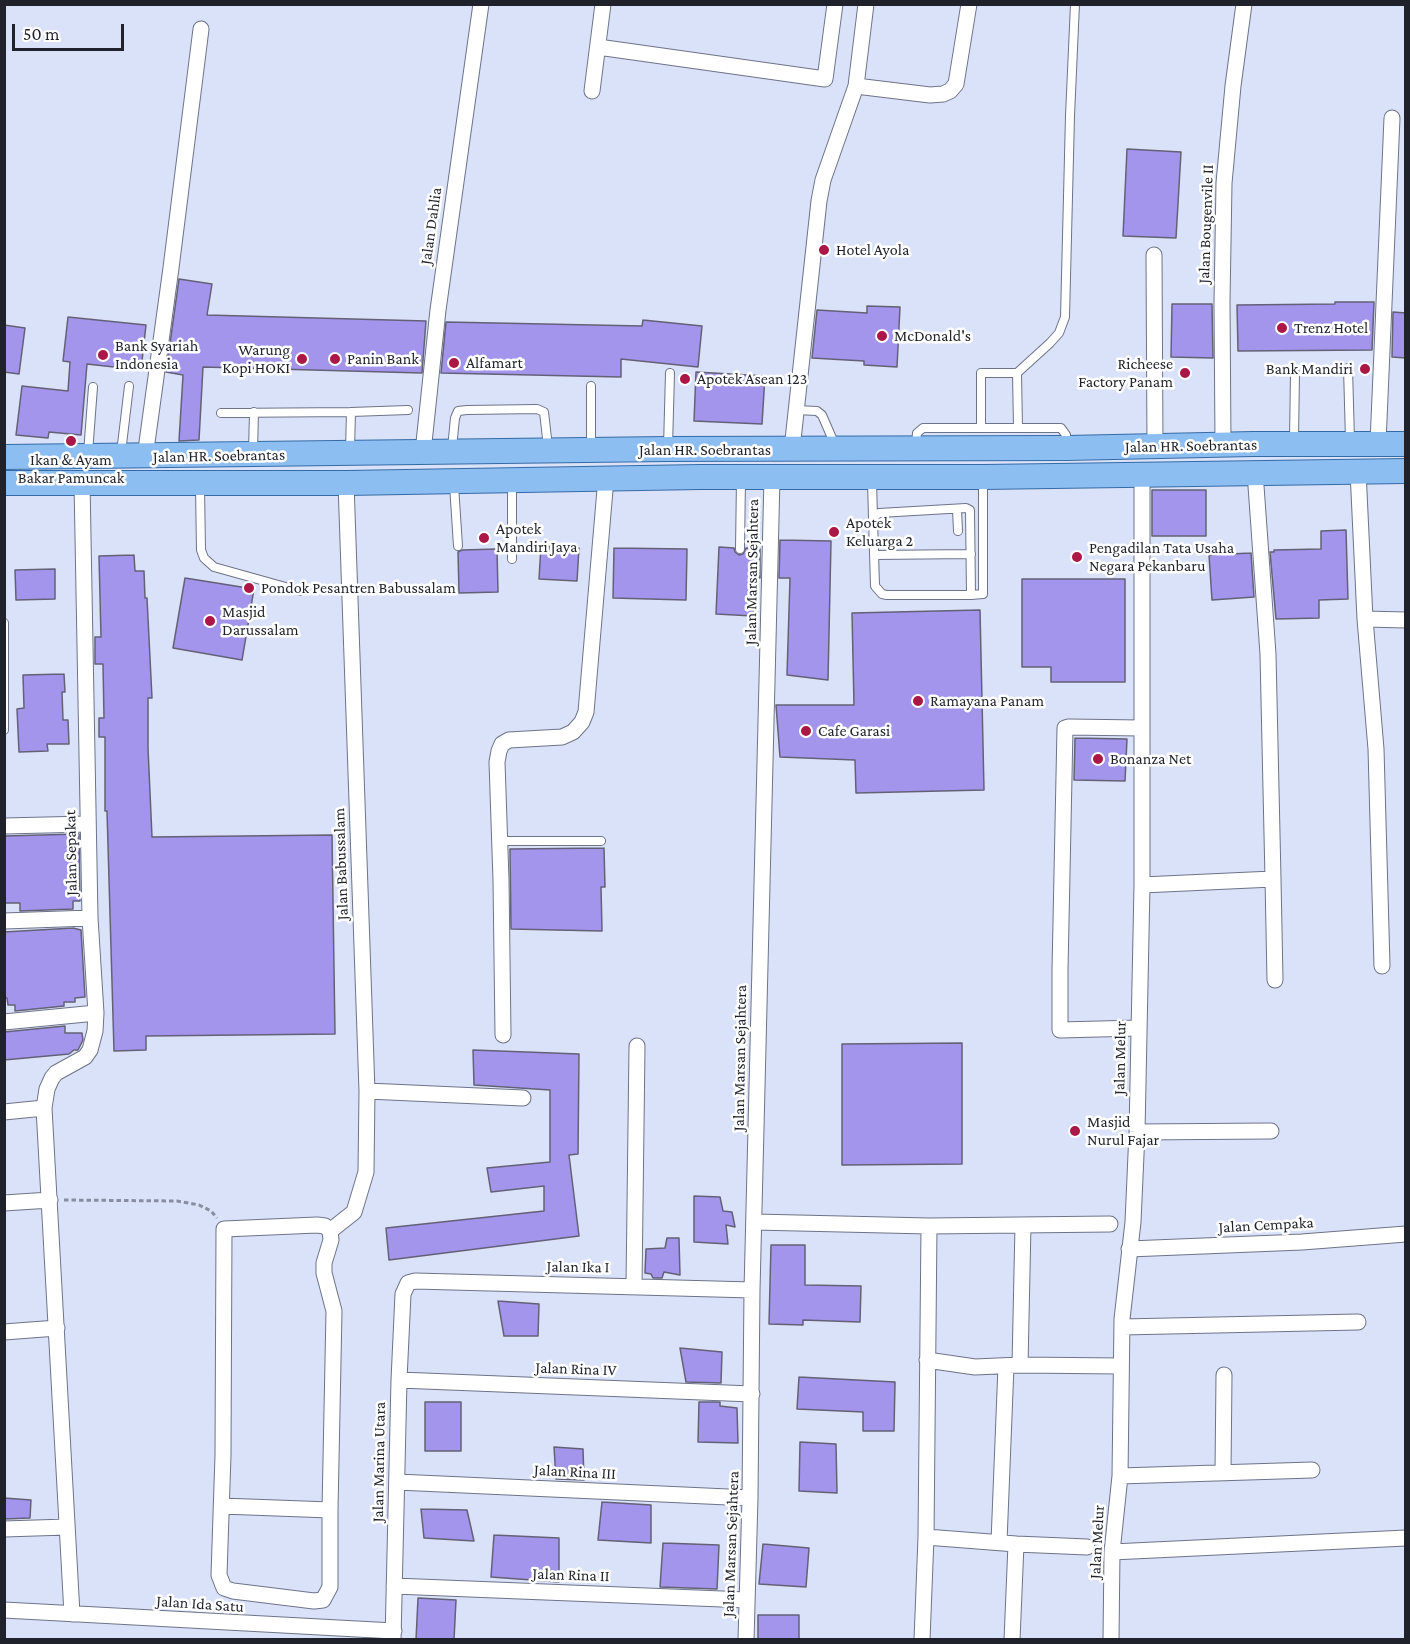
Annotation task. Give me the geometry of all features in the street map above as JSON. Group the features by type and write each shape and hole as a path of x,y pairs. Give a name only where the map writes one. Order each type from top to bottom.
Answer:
{"main road":[{"name":"Jalan HR. Soebrantas","path":"4,458 668,449 1155,448 1223,445 1406,444"},
{"path":"423,452 424,481"},
{"path":"494,453 502,480"},
{"name":"Jalan HR. Soebrantas","path":"4,483 346,483 606,478 872,478 1406,471"}],"street":[{"name":"Jalan Dahlia","path":"423,452 438,310 481,4"},
{"path":"592,91 603,4"},
{"path":"598,47 825,79 835,4"},
{"path":"792,449 819,201 823,180 856,86 866,4"},
{"path":"856,86 930,95 950,91 956,84 969,4"},
{"name":"Jalan Bougenvile II","path":"1223,445 1224,183 1244,4"},
{"path":"145,457 201,29"},
{"path":"1378,443 1392,118"},
{"path":"1154,255 1155,448"},
{"path":"1358,471 1365,620 1376,749 1382,966"},
{"path":"1255,472 1268,654 1275,980"},
{"name":"Jalan Melur","path":"1111,1640 1112,1552 1120,1476 1122,1327 1133,1222 1137,1132 1142,885 1142,475"},
{"path":"503,1035 497,762 502,744 509,740 562,737 573,732 582,722 586,712 606,478"},
{"name":"Jalan Marsan Sejahtera","path":"746,1640 752,1290 772,478"},
{"name":"Jalan Sepakat","path":"72,1614 44,1108 47,1089 52,1078 56,1073 78,1062 90,1050 96,1013 90,918 82,482"},
{"name":"Jalan Babussalam","path":"330,1231 354,1212 366,1172 366,1091 346,483"},
{"path":"1365,620 1406,620"},
{"path":"1139,1028 1060,1030 1060,987 1065,728 1141,728"},
{"path":"4,826 88,824"},
{"path":"1142,885 1273,879"},
{"path":"4,921 90,918"},
{"path":"4,1022 96,1013"},
{"path":"634,1286 637,1046"},
{"path":"366,1091 523,1098"},
{"path":"4,1112 44,1108"},
{"path":"1137,1132 1270,1131"},
{"path":"4,1203 50,1200"},
{"path":"754,1222 929,1226 1110,1224"},
{"path":"317,1225 325,1226 330,1231 331,1240 324,1263 324,1273 334,1311 330,1587 323,1600 314,1601 233,1591 224,1588 219,1575 222,1506 224,1228 317,1225"},
{"path":"999,1542 1023,1225"},
{"path":"922,1640 926,1537 929,1226"},
{"name":"Jalan Cempaka","path":"1129,1249 1302,1242 1406,1234"},
{"name":"Jalan Ika I","path":"405,1286 415,1281 752,1290"},
{"name":"Jalan Marina Utara","path":"394,1635 399,1380 405,1286"},
{"path":"1122,1327 1358,1322"},
{"path":"4,1332 57,1328"},
{"path":"927,1360 975,1367 1121,1366"},
{"path":"1223,1473 1224,1375"},
{"name":"Jalan Rina IV","path":"399,1380 752,1394"},
{"path":"1120,1476 1312,1470"},
{"name":"Jalan Rina III","path":"397,1482 750,1498"},
{"path":"222,1506 330,1510"},
{"path":"4,1529 67,1527"},
{"path":"926,1537 1087,1547"},
{"path":"1112,1552 1406,1538"},
{"path":"1012,1640 1016,1544"},
{"name":"Jalan Rina II","path":"394,1586 747,1600"},
{"name":"Jalan Ida Satu","path":"4,1610 394,1635"},
{"path":"238,1640 244,1624"}],"lane":[{"path":"981,428 981,373 1017,373 1059,333 1065,317 1075,4"},
{"path":"1348,368 1350,444"},
{"path":"668,449 670,373"},
{"path":"1017,373 1018,428"},
{"path":"1294,444 1295,373"},
{"path":"120,457 129,386"},
{"path":"591,386 591,451"},
{"path":"88,457 93,387"},
{"path":"221,412 408,410"},
{"path":"452,452 455,418 458,411 467,410 537,410 544,412 549,452"},
{"path":"796,410 816,411 822,415 836,449"},
{"path":"253,455 254,412"},
{"path":"350,454 351,412"},
{"path":"915,449 917,433 923,428 1060,428 1066,435 1067,448"},
{"path":"872,478 875,586 882,594 971,595 984,592 983,477"},
{"path":"740,549 741,478"},
{"path":"502,480 512,559"},
{"path":"453,481 458,546"},
{"path":"200,483 201,550 204,558 214,567 300,591"},
{"path":"957,509 958,531"},
{"path":"873,518 879,513 970,510 971,595"},
{"path":"874,555 971,554"},
{"path":"4,623 4,730"},
{"path":"499,842 601,841"}],"path":[{"path":"50,1200 177,1201 200,1205 211,1211 224,1228"}],"building":[{"path":"1127,149 1181,152 1176,238 1123,236"},
{"path":"179,279 212,284 207,315 426,321 422,373 203,367 199,440 179,441 183,375 166,372"},
{"name":"Trenz Hotel","path":"1335,302 1374,302 1372,350 1238,351 1237,305 1335,304"},
{"path":"1172,304 1212,304 1213,358 1171,357"},
{"path":"867,306 900,307 897,367 864,365 864,361 812,358 817,310 867,313"},
{"path":"1393,312 1406,313 1406,358 1392,357"},
{"path":"68,317 146,325 141,370 87,364 81,435 49,432 48,438 16,435 22,386 68,391 70,362 63,361"},
{"path":"643,320 702,326 698,367 621,359 621,377 441,373 446,322 642,326"},
{"path":"4,325 25,328 19,374 4,372"},
{"path":"696,372 765,376 762,424 694,421"},
{"path":"1152,490 1206,490 1206,536 1152,536"},
{"path":"1346,530 1348,599 1319,600 1319,618 1276,619 1270,552 1321,549 1321,531"},
{"path":"780,540 831,541 828,680 787,675 790,578 779,578"},
{"path":"541,546 579,548 577,581 539,579"},
{"path":"719,547 734,548 739,555 743,554 746,548 760,549 760,578 755,578 753,616 716,614"},
{"path":"614,548 687,549 686,600 613,598"},
{"path":"497,549 498,592 459,593 458,552"},
{"path":"1251,553 1254,597 1212,600 1209,555"},
{"path":"134,555 135,571 144,571 145,598 147,598 152,698 148,698 148,748 152,837 332,835 335,1034 146,1036 146,1050 114,1051 107,811 105,811 105,737 99,737 99,718 104,718 103,664 95,664 95,637 101,637 99,556"},
{"path":"55,569 55,599 16,600 15,570"},
{"path":"185,578 254,589 242,660 173,648"},
{"path":"1022,579 1125,579 1125,682 1051,682 1051,667 1022,667"},
{"name":"Ramayana Panam","path":"980,610 984,790 856,793 855,760 780,757 776,705 854,705 852,613"},
{"path":"64,674 63,720 68,720 69,744 47,744 48,751 19,752 17,709 24,708 23,675"},
{"name":"Bonanza Net","path":"1075,738 1127,739 1125,781 1074,780"},
{"path":"79,834 80,901 73,901 73,909 20,911 20,903 4,903 4,836"},
{"path":"604,848 605,887 601,887 602,931 511,929 510,849"},
{"path":"73,928 81,930 85,997 75,998 75,1002 64,1002 64,1006 15,1011 15,1005 8,1005 7,998 4,998 4,932"},
{"path":"65,1026 65,1033 82,1033 83,1040 78,1050 69,1054 4,1060 4,1032"},
{"path":"962,1043 962,1164 842,1165 842,1044"},
{"path":"473,1050 579,1054 578,1154 569,1155 579,1236 389,1260 386,1228 544,1211 544,1186 491,1192 487,1168 550,1162 550,1090 474,1085"},
{"path":"694,1196 720,1197 723,1211 732,1212 735,1227 726,1225 728,1244 694,1242"},
{"path":"667,1238 679,1238 680,1275 664,1272 662,1278 653,1278 651,1274 645,1273 646,1249 665,1248"},
{"path":"771,1245 805,1245 805,1285 861,1286 860,1322 803,1320 803,1325 769,1324"},
{"path":"498,1301 539,1304 538,1336 504,1336"},
{"path":"680,1348 722,1352 721,1383 686,1382"},
{"path":"799,1377 895,1382 894,1431 863,1431 863,1412 797,1409"},
{"path":"425,1402 461,1402 461,1451 425,1451"},
{"path":"699,1402 720,1402 720,1406 737,1408 738,1443 698,1442"},
{"path":"800,1442 836,1444 837,1493 799,1491"},
{"path":"554,1447 583,1449 584,1480 556,1479"},
{"path":"4,1498 31,1500 30,1518 4,1519"},
{"path":"602,1502 651,1505 651,1543 598,1540"},
{"path":"421,1509 467,1510 474,1541 424,1538"},
{"path":"494,1535 559,1538 559,1582 491,1577"},
{"path":"663,1543 719,1545 717,1589 660,1587"},
{"path":"763,1544 809,1548 806,1587 759,1584"},
{"path":"418,1598 456,1600 454,1640 416,1640"},
{"path":"758,1615 799,1615 799,1640 758,1640"}],"place":[{"name":"Hotel Ayola","path":"824,250"},
{"name":"Trenz Hotel","path":"1282,328"},
{"name":"McDonald's","path":"882,336"},
{"name":"Bank Syariah Indonesia","path":"103,355"},
{"name":"Warung Kopi HOKI","path":"302,359"},
{"name":"Panin Bank","path":"335,359"},
{"name":"Alfamart","path":"454,363"},
{"name":"Bank Mandiri","path":"1365,369"},
{"name":"Richeese Factory Panam","path":"1185,373"},
{"name":"Apotek Asean 123","path":"685,379"},
{"name":"Ikan & Ayam Bakar Pamuncak","path":"71,441"},
{"name":"Apotek Keluarga 2","path":"834,532"},
{"name":"Apotek Mandiri Jaya","path":"484,538"},
{"name":"Pengadilan Tata Usaha Negara Pekanbaru","path":"1077,557"},
{"name":"Pondok Pesantren Babussalam","path":"249,588"},
{"name":"Masjid Darussalam","path":"210,621"},
{"name":"Ramayana Panam","path":"918,701"},
{"name":"Cafe Garasi","path":"806,731"},
{"name":"Bonanza Net","path":"1098,759"},
{"name":"Masjid Nurul Fajar","path":"1075,1131"}]}
